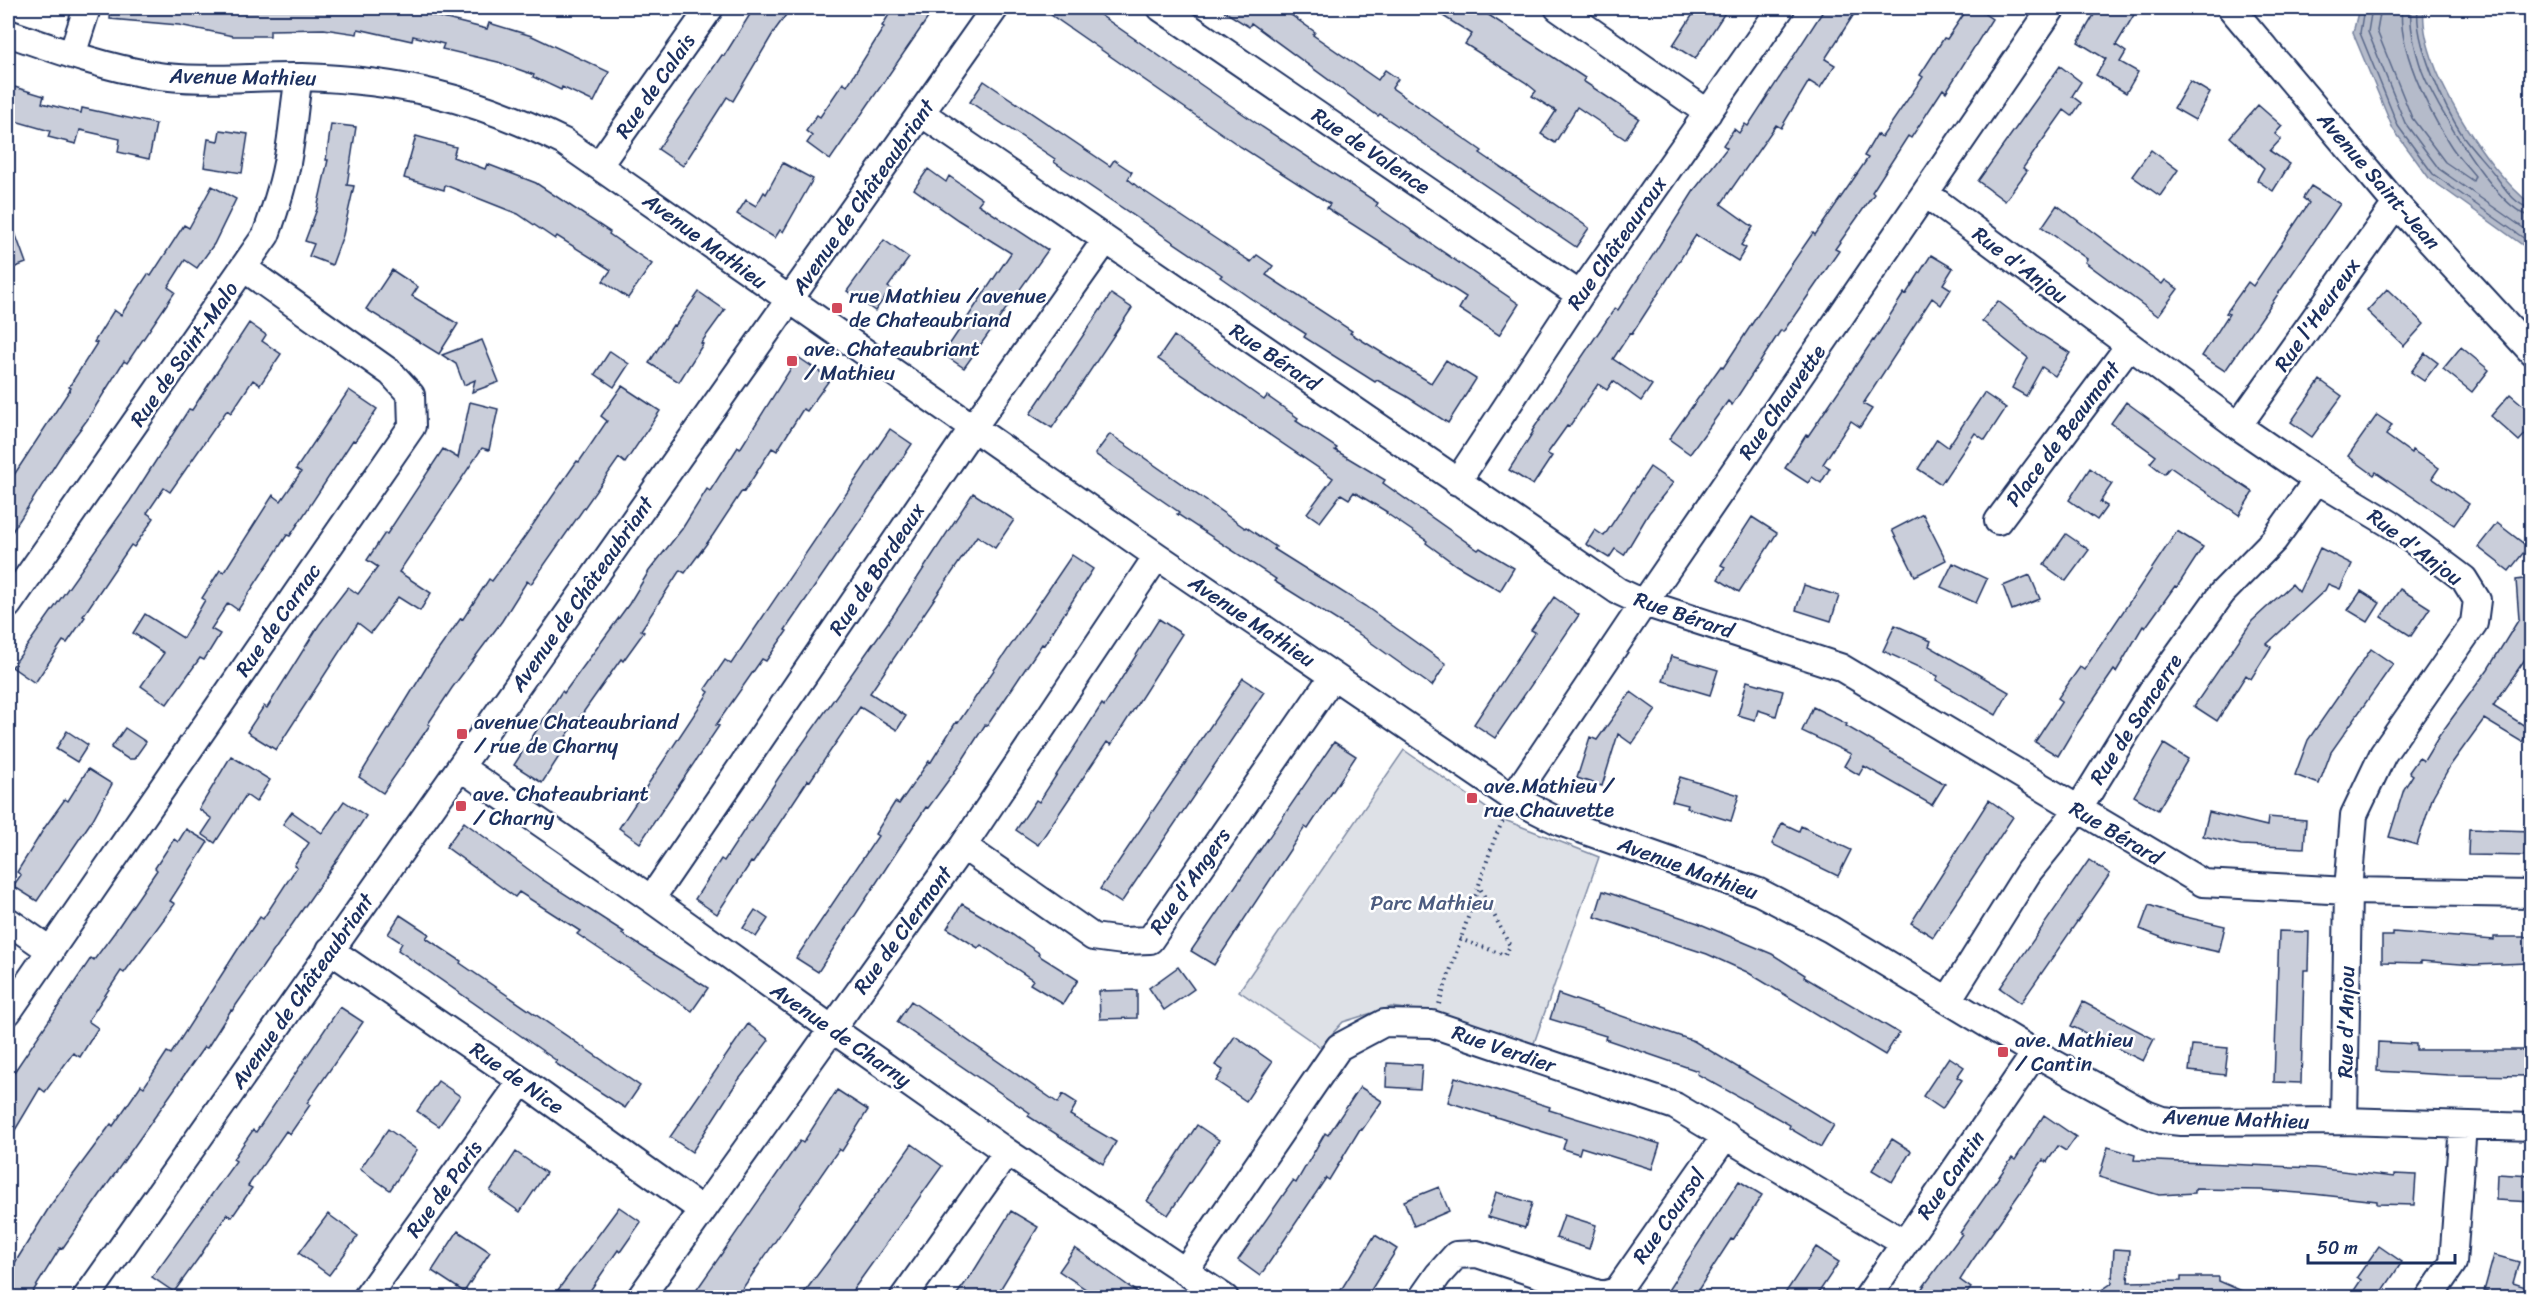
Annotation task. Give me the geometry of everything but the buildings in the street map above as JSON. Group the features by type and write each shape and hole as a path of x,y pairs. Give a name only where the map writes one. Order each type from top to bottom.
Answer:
{"street":[{"path":"72,55 87,8"},
{"name":"Rue de Calais","path":"599,165 710,8"},
{"name":"Avenue de Châteaubriant","path":"86,1298 995,8"},
{"name":"Rue de Valence","path":"1161,8 1580,295"},
{"path":"1558,8 1708,113"},
{"name":"Rue Châteauroux","path":"1457,482 1580,295 1781,8"},
{"name":"Rue Chauvette","path":"1514,798 1644,603 2052,8"},
{"name":"Avenue Saint-Jean","path":"2231,8 2396,204 2532,352"},
{"name":"Avenue Mathieu","path":"8,33 72,55 152,75 230,79 299,77 352,79 408,86 477,104 528,124 564,142 972,429 1514,798 1560,822 1759,892 1830,929 2036,1053 2146,1114 2162,1120 2344,1121 2532,1127"},
{"name":"Rue de Saint-Malo","path":"8,605 266,235 279,198 288,158 299,77"},
{"name":"Rue Bérard","path":"921,113 1618,591 1644,603 1840,667 2203,883 2348,891 2532,894"},
{"name":"Rue d'Anjou","path":"1926,194 2238,426 2317,480 2392,525 2464,579 2477,600 2474,623 2383,754 2354,814 2348,891 2344,1121"},
{"name":"Rue l'Heureux","path":"2238,426 2396,204"},
{"name":"Rue de Bordeaux","path":"651,899 972,429 1105,241"},
{"name":"Rue de Carnac","path":"8,1012 412,426 411,396 391,373 244,268"},
{"name":"Place de Beaumont","path":"1998,521 2128,346"},
{"name":"Rue de Sancerre","path":"1948,1000 2030,871 2078,810 2151,692 2222,593 2274,540 2317,480"},
{"name":"Rue de Clermont","path":"640,1298 963,846 1156,556"},
{"name":"Rue d'Angers","path":"963,846 1093,937 1150,940 1333,676"},
{"name":"Avenue de Charny","path":"460,767 1008,1152 1225,1298"},
{"path":"8,921 51,951"},
{"name":"Rue de Nice","path":"330,950 522,1081 702,1210"},
{"name":"Rue Verdier","path":"1185,1271 1339,1047 1384,1023 1432,1024 1675,1106 1904,1243"},
{"name":"Rue Cantin","path":"1867,1298 2036,1053"},
{"name":"Rue de Paris","path":"366,1298 522,1081"},
{"path":"2429,1298 2453,1263 2463,1125"},
{"name":"Rue Coursol","path":"1422,1298 1456,1255 1477,1254 1602,1295 1617,1291 1726,1135"},
{"path":"903,1298 1008,1152"}],"path":[{"path":"1432,1024 1494,840 1514,798"},
{"path":"1460,939 1505,955 1510,946 1479,886"}],"green space":[{"name":"Parc Mathieu","path":"1404,750 1502,819 1599,857 1533,1046 1444,1014 1391,1007 1343,1022 1320,1047 1239,991"}],"water":[{"path":"2359,8 2424,8 2425,31 2432,58 2459,115 2476,143 2495,167 2531,204 2531,251 2429,178 2393,129 2353,33"}],"place":[{"name":"rue Mathieu / avenue de Chateaubriand","path":"837,308"},
{"name":"ave. Chateaubriant / Mathieu","path":"792,361"},
{"name":"avenue Chateaubriand / rue de Charny","path":"462,734"},
{"name":"ave.Mathieu / rue Chauvette","path":"1472,798"},
{"name":"ave. Chateaubriant / Charny","path":"461,806"},
{"name":"ave. Mathieu / Cantin","path":"2003,1052"}]}
